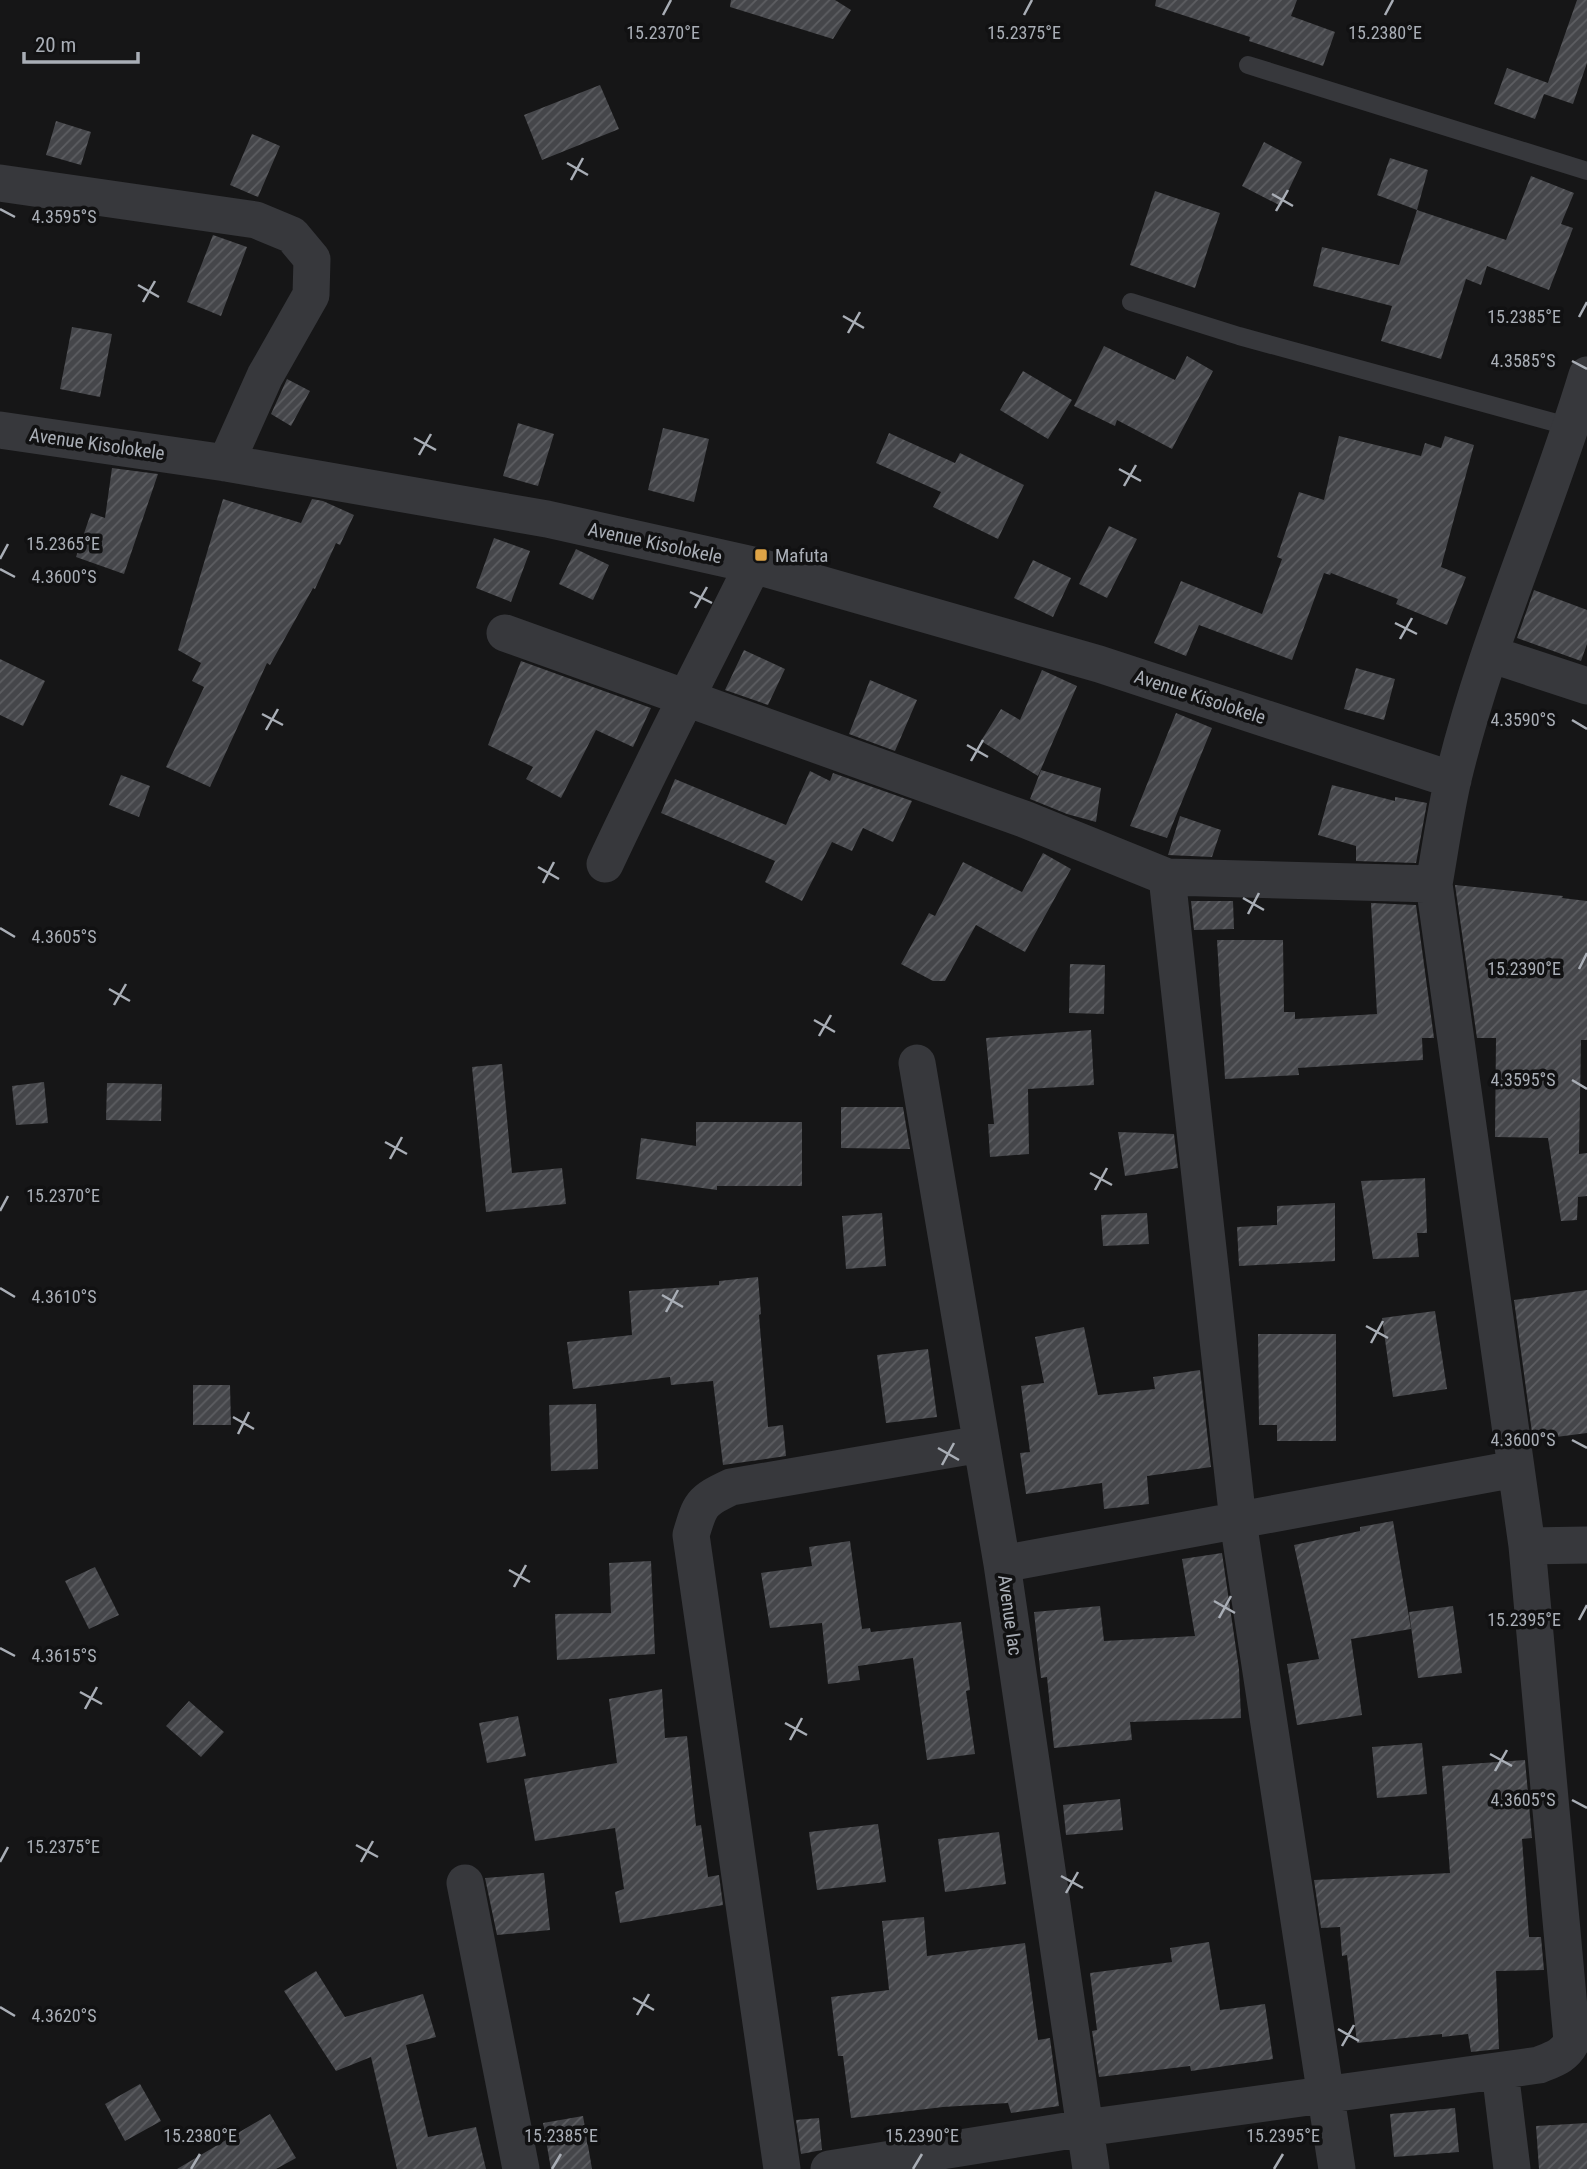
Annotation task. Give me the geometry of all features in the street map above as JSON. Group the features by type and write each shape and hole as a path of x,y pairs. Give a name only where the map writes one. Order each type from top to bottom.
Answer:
{"street":[{"path":"0,183 256,220 292,235 312,259 311,295 265,376 226,463"},
{"path":"829,2169 1085,2128 1539,2065 1559,2057 1568,2050 1572,2041 1527,1546 1514,1469 1434,884 1453,780 1490,654 1579,429 1587,375"},
{"name":"Avenue Kisolokele","path":"6,442 226,463 547,519 753,565 1099,664 1453,780"},
{"path":"605,864 655,758 753,565"},
{"path":"505,632 1024,819 1167,877 1434,884"},
{"path":"1490,654 1587,686"},
{"path":"1167,877 1238,1521 1328,2095 1337,2169"},
{"name":"Avenue lac","path":"917,1063 1002,1564 1091,2169"},
{"path":"782,2169 691,1535 706,1498 731,1487 981,1444"},
{"path":"1002,1564 1514,1469"},
{"path":"1527,1546 1587,1545"},
{"path":"465,1883 521,2169"},
{"path":"1500,2071 1512,2169"}],"lane":[{"path":"1248,65 1587,171"},
{"path":"1131,302 1239,337 1579,429"}],"building":[{"path":"731,0 835,0 851,10 833,39 730,7"},
{"path":"1156,0 1297,0 1291,16 1335,32 1323,66 1249,41 1250,37 1155,6"},
{"path":"1577,0 1587,0 1587,63 1573,104 1544,94"},
{"path":"1507,68 1548,83 1535,119 1494,104"},
{"path":"600,85 619,129 542,160 524,115"},
{"path":"56,121 91,132 81,165 46,155"},
{"path":"252,134 280,146 258,197 230,185"},
{"path":"1264,142 1302,162 1281,206 1242,186"},
{"path":"1390,158 1428,170 1417,210 1377,195"},
{"path":"1531,176 1574,193 1561,224 1573,228 1549,290 1487,266 1481,285 1466,279 1441,359 1381,341 1392,306 1313,286 1322,247 1399,265 1417,210 1506,240"},
{"path":"1155,191 1220,213 1195,288 1130,265"},
{"path":"213,235 247,247 221,316 187,302"},
{"path":"72,327 112,334 100,397 60,389"},
{"path":"1104,346 1175,380 1187,356 1213,371 1172,449 1117,420 1115,426 1074,406"},
{"path":"1023,371 1072,400 1048,439 1000,410"},
{"path":"287,379 310,391 291,426 271,414"},
{"path":"518,423 554,434 538,486 503,476"},
{"path":"663,428 709,439 694,502 648,490"},
{"path":"889,433 955,463 960,453 1024,485 998,539 933,507 941,492 876,463"},
{"path":"1339,436 1421,456 1425,443 1441,448 1445,436 1474,445 1441,567 1466,577 1447,625 1396,604 1398,599 1331,573 1324,573 1292,660 1199,625 1186,656 1154,643 1181,581 1262,614 1282,559 1277,557 1299,492 1324,500"},
{"path":"112,468 158,474 124,574 76,557 91,513 105,518"},
{"path":"223,499 301,523 312,499 354,515 340,545 336,543 315,589 313,588 270,665 267,663 210,787 166,767 204,687 192,681 201,663 178,650"},
{"path":"1109,526 1137,539 1107,598 1079,584"},
{"path":"494,538 530,551 511,602 476,588"},
{"path":"576,549 609,565 593,600 559,584"},
{"path":"1033,560 1071,578 1053,617 1014,598"},
{"path":"1534,590 1587,610 1587,644 1581,661 1517,638"},
{"path":"744,650 785,669 768,705 725,690"},
{"path":"0,659 45,681 23,726 0,715"},
{"path":"521,661 651,708 633,747 596,730 561,798 526,779 533,767 488,745"},
{"path":"1356,668 1395,679 1384,720 1344,709"},
{"path":"1042,670 1077,686 1038,776 981,741 1001,709 1020,720"},
{"path":"870,680 917,700 895,751 849,734"},
{"path":"1176,713 1212,728 1167,838 1130,826"},
{"path":"1041,770 1101,788 1096,822 1030,799"},
{"path":"810,771 830,781 833,773 912,801 893,842 863,828 852,851 832,842 802,901 765,882 775,861 661,813 675,779 786,825"},
{"path":"121,775 150,786 139,817 109,805"},
{"path":"1332,785 1395,801 1395,797 1427,803 1416,863 1356,861 1356,846 1318,835"},
{"path":"1180,816 1221,830 1212,857 1168,855"},
{"path":"1043,853 1071,869 1025,952 976,925 945,981 933,981 901,964 929,913 935,916 963,862 1022,892"},
{"path":"1455,885 1587,901 1587,1040 1581,1040 1579,1154 1587,1153 1587,1196 1578,1197 1577,1220 1561,1221 1548,1138 1495,1137 1496,1038 1477,1038"},
{"path":"1191,901 1233,901 1234,929 1194,930"},
{"path":"1371,903 1416,905 1434,1038 1422,1038 1423,1060 1298,1068 1299,1075 1225,1079 1217,940 1283,940 1284,1012 1295,1012 1295,1019 1377,1014"},
{"path":"1070,964 1105,965 1104,1014 1069,1013"},
{"path":"1091,1030 1094,1085 1028,1089 1029,1154 990,1157 988,1124 994,1124 986,1038"},
{"path":"502,1064 512,1173 562,1168 566,1204 486,1212 472,1067"},
{"path":"44,1082 48,1123 16,1125 12,1086"},
{"path":"107,1083 162,1084 161,1121 106,1120"},
{"path":"841,1107 903,1107 910,1149 841,1148"},
{"path":"696,1122 802,1122 802,1186 717,1186 717,1190 636,1179 641,1138 696,1146"},
{"path":"1118,1132 1174,1134 1178,1168 1125,1176"},
{"path":"1425,1178 1427,1233 1417,1233 1419,1257 1373,1259 1361,1181"},
{"path":"1335,1203 1335,1261 1239,1266 1237,1227 1277,1225 1277,1206"},
{"path":"882,1213 886,1266 846,1269 842,1216"},
{"path":"1147,1213 1149,1244 1103,1246 1101,1215"},
{"path":"758,1277 768,1427 783,1425 786,1456 723,1465 713,1381 671,1385 670,1377 573,1389 567,1342 632,1335 629,1291 719,1285 719,1281"},
{"path":"1587,1290 1587,1433 1533,1440 1514,1300"},
{"path":"1435,1311 1447,1389 1393,1397 1382,1318"},
{"path":"1084,1327 1098,1395 1155,1389 1153,1377 1200,1370 1211,1467 1147,1476 1149,1504 1104,1509 1102,1483 1026,1494 1020,1453 1030,1452 1021,1386 1044,1383 1035,1337"},
{"path":"1258,1334 1336,1334 1336,1441 1277,1441 1277,1425 1259,1425"},
{"path":"928,1349 937,1417 886,1423 877,1355"},
{"path":"193,1385 230,1385 231,1425 193,1425"},
{"path":"596,1404 598,1469 551,1471 549,1405"},
{"path":"1393,1521 1411,1629 1351,1639 1362,1715 1297,1725 1287,1664 1319,1659 1294,1545"},
{"path":"850,1541 862,1629 870,1628 871,1632 961,1622 970,1690 966,1691 975,1754 927,1760 913,1658 858,1666 860,1680 828,1684 822,1623 770,1628 761,1573 812,1566 809,1547"},
{"path":"1222,1553 1239,1669 1241,1718 1130,1722 1132,1740 1054,1748 1047,1677 1041,1678 1034,1612 1100,1606 1104,1641 1195,1636 1182,1559"},
{"path":"651,1561 655,1654 557,1660 555,1614 611,1613 609,1563"},
{"path":"95,1567 119,1615 89,1629 65,1581"},
{"path":"1453,1606 1462,1673 1418,1678 1409,1612"},
{"path":"662,1689 665,1738 687,1736 696,1826 701,1825 708,1877 719,1875 723,1905 620,1923 615,1892 624,1889 615,1828 535,1841 524,1779 617,1763 609,1699"},
{"path":"189,1701 224,1732 201,1757 166,1726"},
{"path":"518,1716 526,1756 487,1763 479,1723"},
{"path":"1422,1743 1427,1794 1377,1798 1372,1747"},
{"path":"1525,1760 1532,1838 1522,1839 1529,1937 1541,1937 1544,1970 1496,1971 1499,2049 1471,2052 1468,2034 1442,2037 1442,2034 1357,2043 1347,1955 1342,1956 1340,1927 1321,1928 1314,1880 1450,1873 1442,1766"},
{"path":"1120,1799 1123,1830 1066,1835 1063,1805"},
{"path":"878,1824 886,1882 817,1890 809,1832"},
{"path":"999,1832 1006,1884 945,1892 938,1839"},
{"path":"544,1873 550,1930 497,1935 485,1878"},
{"path":"924,1917 927,1956 1025,1943 1038,2040 1050,2038 1059,2106 1011,2113 1008,2103 943,2107 851,2118 843,2056 838,2056 831,1997 889,1990 882,1921"},
{"path":"1209,1942 1220,2010 1265,2004 1273,2059 1191,2071 1190,2066 1099,2077 1092,2031 1097,2030 1090,1973 1172,1962 1170,1948"},
{"path":"316,1971 345,2017 423,1994 436,2037 406,2045 428,2137 476,2127 486,2169 397,2169 371,2057 336,2071 284,1991"},
{"path":"140,2084 161,2121 125,2141 105,2104"},
{"path":"1455,2108 1459,2152 1394,2157 1390,2114"},
{"path":"270,2114 296,2158 276,2169 177,2169"},
{"path":"583,2116 592,2169 551,2169 543,2123"},
{"path":"819,2118 822,2150 801,2154 796,2120"},
{"path":"1587,2123 1587,2169 1539,2169 1536,2126"}],"place":[{"name":"Mafuta","path":"761,555"}]}
